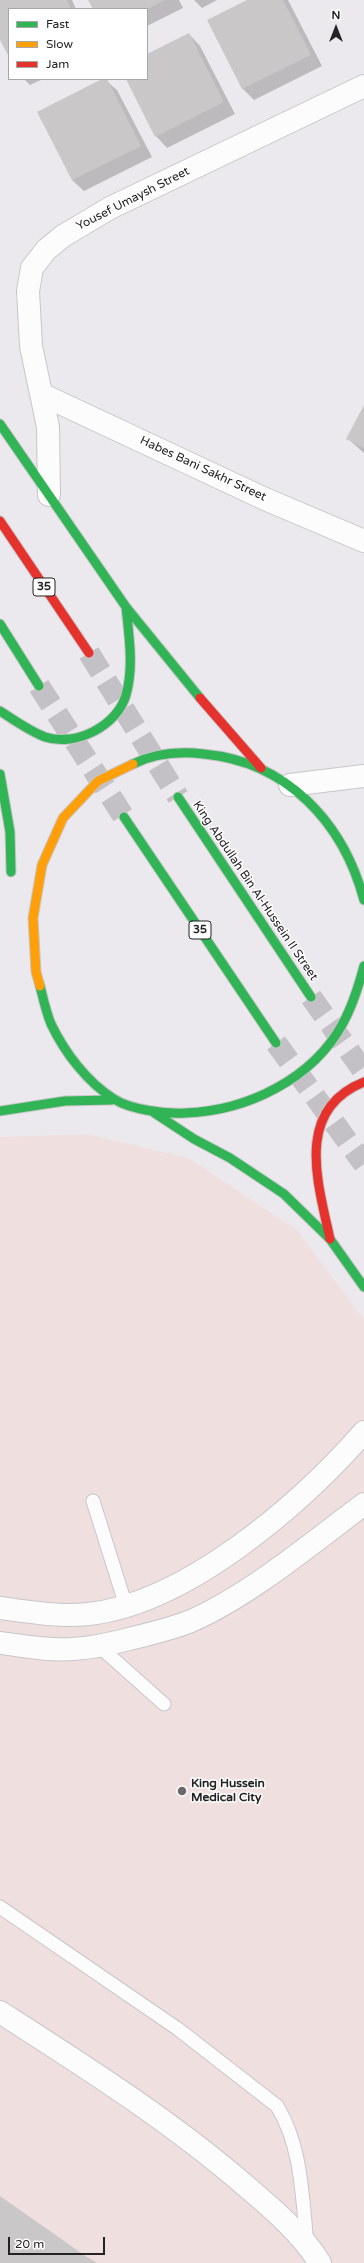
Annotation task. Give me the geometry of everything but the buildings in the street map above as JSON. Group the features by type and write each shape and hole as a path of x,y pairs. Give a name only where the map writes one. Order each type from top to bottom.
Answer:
{"main road":[{"path":"0,424 126,607 184,680 262,768"},
{"name":"35","path":"0,521 89,653"},
{"path":"0,711 46,737 78,737 93,732 107,722 118,711 126,697 130,656 126,607"},
{"path":"0,624 39,686"},
{"path":"78,787 95,775 127,762 161,754 202,753 229,757 262,768 290,785 310,801 341,840 353,862 364,900"},
{"path":"0,774 10,832 11,880 22,855"},
{"name":"King Abdullah Bin Al-Hussein II Street","path":"178,797 311,997"},
{"name":"35","path":"124,817 276,1043"},
{"path":"75,1077 87,1086 114,1100 152,1112 193,1114 234,1108 272,1093 305,1070 333,1039 353,1004 364,966"},
{"path":"330,1239 314,1162 315,1135 320,1120 328,1109 347,1090 364,1082"},
{"path":"0,1111 65,1101 114,1100"},
{"path":"152,1112 194,1139 230,1158 284,1194 330,1239 364,1287"}],"street":[{"name":"Yousef Umaysh Street","path":"49,495 50,452 43,395 32,346 28,291 32,268 46,250 63,236 110,208 364,86"},
{"name":"Habes Bani Sakhr Street","path":"43,395 265,498 364,541"},
{"path":"290,785 364,776"},
{"path":"0,1608 40,1614 88,1614 126,1606 162,1591 201,1571 244,1542 288,1507 364,1432"},
{"path":"0,1643 35,1648 72,1650 100,1647 155,1633 190,1621 226,1602 283,1565 364,1504"},
{"path":"0,2012 156,2116 216,2159 307,2243 320,2263"}],"lane":[{"path":"93,1501 126,1606"},
{"path":"100,1647 164,1704"},
{"path":"0,1907 178,2029 277,2106 287,2122 298,2162 307,2243"}],"shaded area":[{"name":"King Hussein Medical City","path":"87,1134 188,1158 297,1230 364,1320 364,2263 0,2263 0,1137"}],"tunnel":[{"path":"89,653 178,797"},
{"path":"39,686 124,817"},
{"path":"311,997 364,1072"},
{"path":"276,1043 364,1164"}],"traffic: fast":[{"path":"0,424 126,607 200,698"},
{"path":"0,711 33,732 45,737 57,739 69,739 82,736 105,725 121,706 126,695 130,674 130,651 126,607"},
{"path":"0,624 39,686"},
{"path":"133,764 159,755 176,753 204,754 234,759 261,769 286,783 307,801 326,822 342,845 364,900"},
{"path":"0,774 10,832 11,872"},
{"path":"178,797 311,997"},
{"path":"124,817 276,1043"},
{"path":"40,986 51,1024 63,1046 86,1075 104,1092 121,1103 139,1109 168,1113 185,1113 208,1111 232,1106 276,1088 296,1076 330,1043 343,1023 350,1009 364,966"},
{"path":"0,1111 65,1101 112,1100"},
{"path":"153,1112 194,1139 230,1158 284,1194 330,1239 364,1287"}],"traffic: slow":[{"path":"40,986 36,972 33,918 42,865 63,818 98,781 133,764"}],"traffic: jam":[{"path":"0,521 89,653"},
{"path":"200,698 261,768"},
{"path":"330,1239 320,1195 317,1172 316,1150 319,1129 327,1110 342,1094 364,1082"}],"place":[{"name":"King Hussein Medical City","path":"182,1791"}]}
